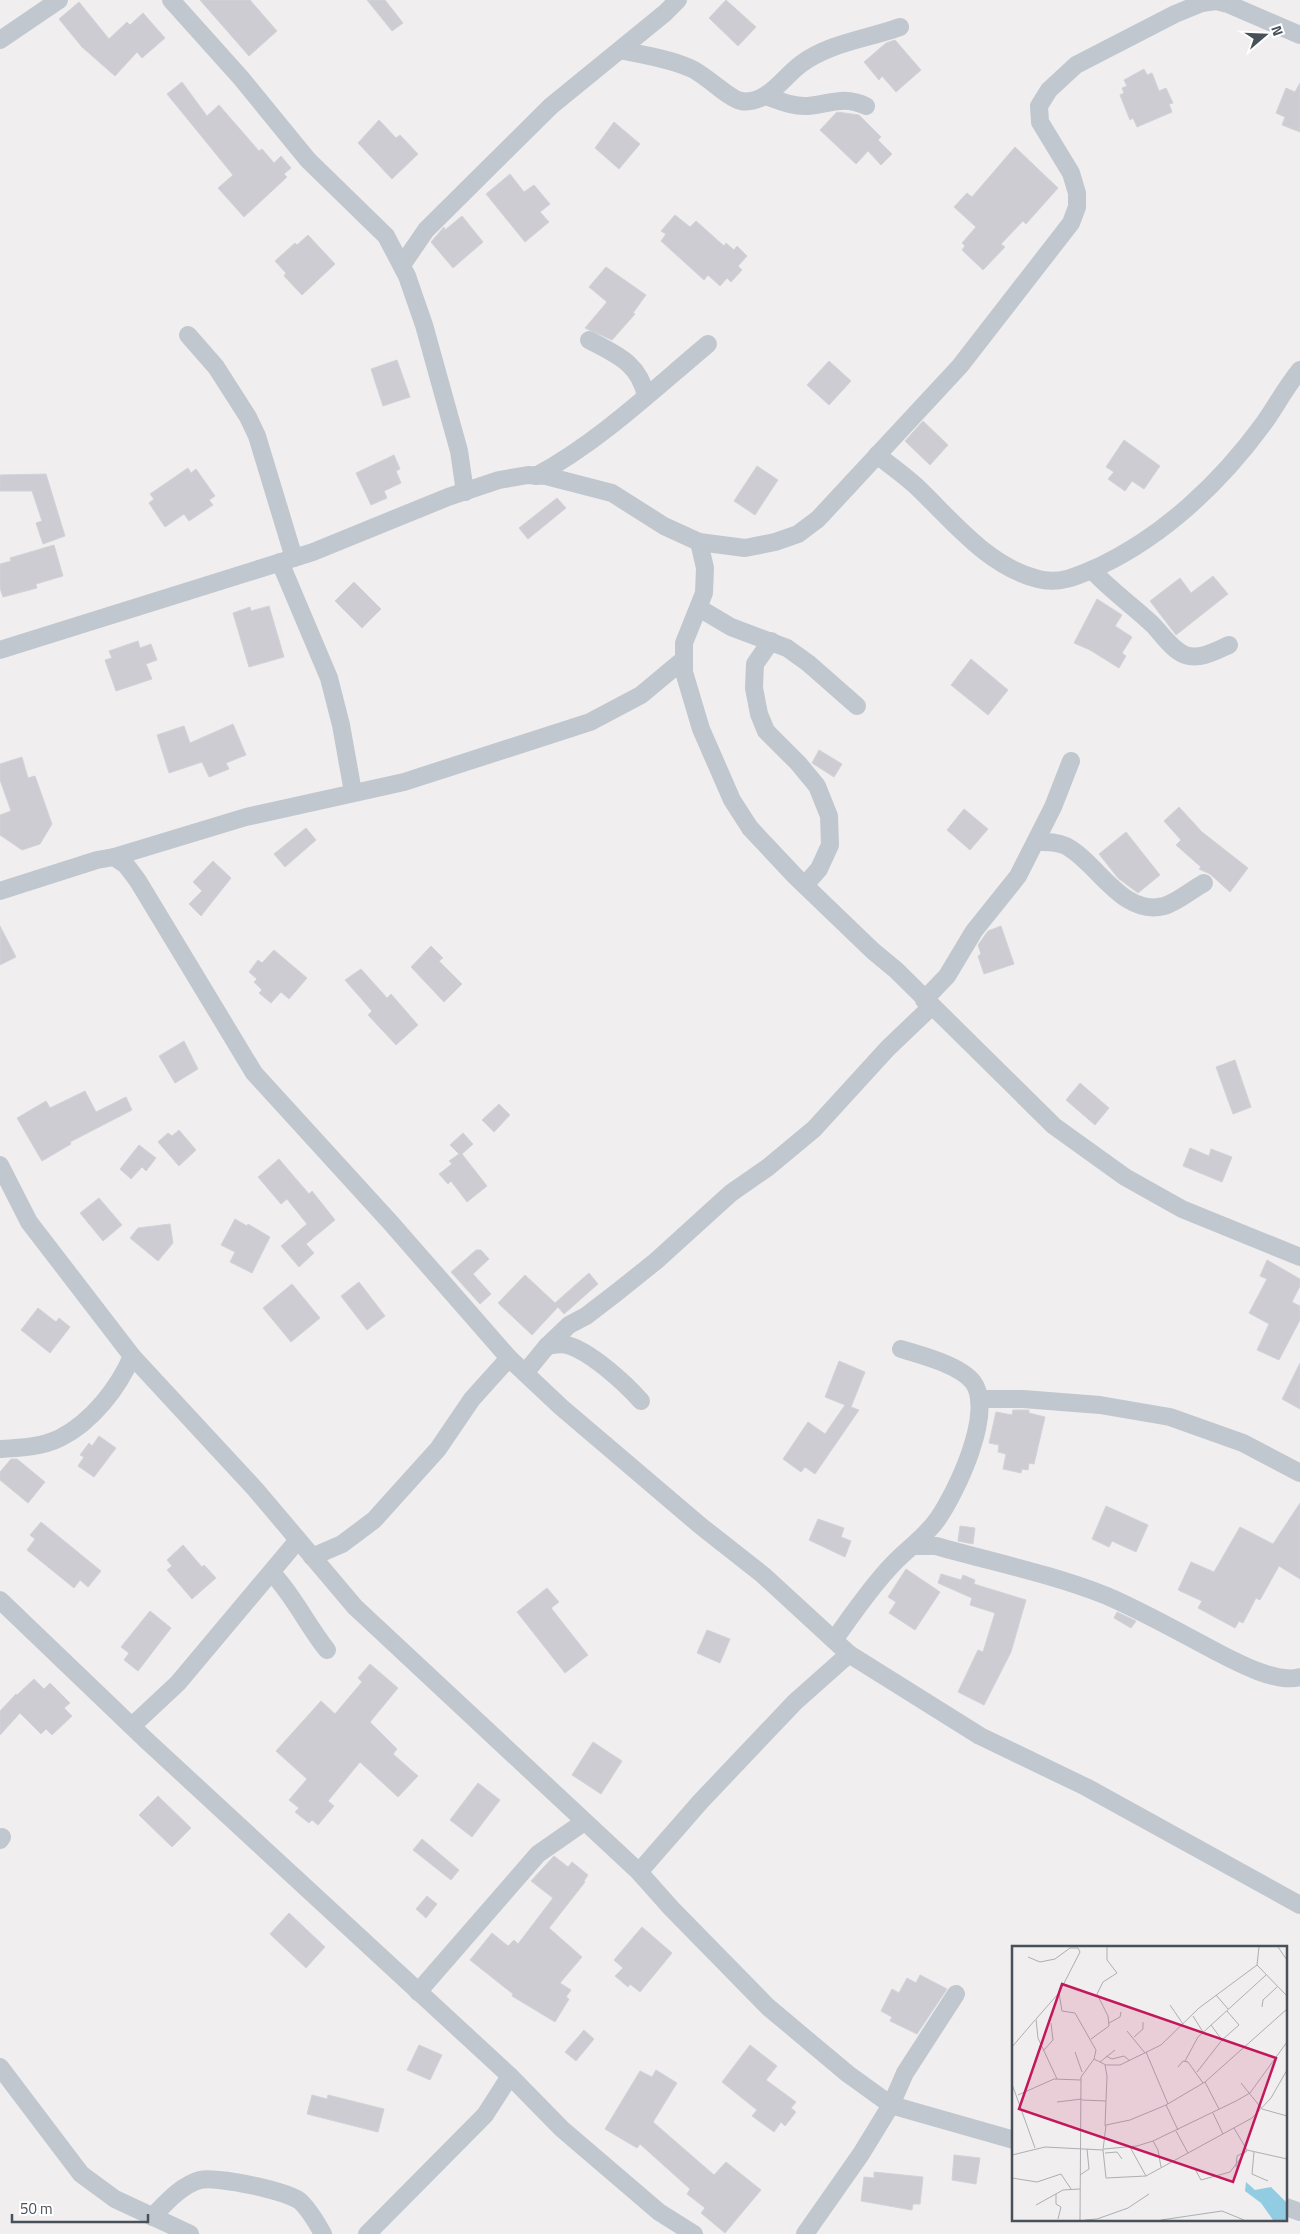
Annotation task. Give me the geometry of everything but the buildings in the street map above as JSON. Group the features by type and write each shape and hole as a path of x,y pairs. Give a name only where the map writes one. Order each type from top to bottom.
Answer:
{"street":[{"path":"0,40 59,0"},
{"path":"171,0 241,78 308,160 386,236 402,265 424,325 459,451 465,492"},
{"path":"402,265 426,230 551,106 678,0"},
{"path":"0,650 287,560 499,480 546,476 612,493 664,526 699,542 745,548 775,542 798,534 818,518 960,366 1071,223 1077,207 1077,193 1071,173 1040,122 1039,106 1049,90 1076,65 1200,2 1216,1 1228,4 1300,35"},
{"path":"620,50 657,57 691,68 738,100 750,102 766,96 799,65 817,53 900,27"},
{"path":"766,96 797,106 810,106 844,99 866,106"},
{"path":"188,335 216,367 248,417 259,444 287,560 329,678 341,725 353,792"},
{"path":"589,340 623,359 636,370 643,382 646,396"},
{"path":"536,476 557,464 646,396 708,344"},
{"path":"878,455 914,484 982,550 1016,570 1039,580 1064,581 1129,552 1154,536 1217,480 1265,422 1282,393 1300,370"},
{"path":"699,542 705,568 704,593 684,643 682,660 684,672 702,729 732,800 750,828 805,885 873,951 896,970 1054,1126 1126,1177 1182,1209 1300,1257"},
{"path":"1092,570 1106,586 1186,655 1197,656 1230,645"},
{"path":"699,608 731,627 787,648 808,663 856,706"},
{"path":"771,641 755,664 754,688 759,714 766,731 798,763 817,786 829,816 830,845 819,869 805,885"},
{"path":"0,891 97,860 114,857 246,817 404,782 590,722 641,695 682,660"},
{"path":"525,1373 547,1346 569,1325 586,1316 656,1261 731,1193 767,1168 814,1129 888,1048 928,1003 974,931 1018,876 1053,807 1071,761"},
{"path":"1036,842 1052,842 1066,846 1121,895 1154,908 1165,906 1204,883"},
{"path":"114,857 126,865 138,881 254,1073 390,1222 509,1358 616,1454 762,1575 849,1654 980,1736 1086,1787 1300,1905"},
{"path":"0,1165 29,1222 132,1356 256,1490 355,1607 639,1872 671,1908 768,2007 848,2074 891,2105 1012,2139"},
{"path":"547,1346 566,1344 585,1355 612,1372 641,1401"},
{"path":"834,1640 892,1565 914,1546 936,1521 953,1496 976,1428 979,1399 973,1382 960,1372 932,1359 901,1349"},
{"path":"0,1449 43,1444 61,1437 112,1394 132,1356"},
{"path":"312,1557 342,1544 374,1520 438,1449 472,1399 509,1358"},
{"path":"979,1399 1023,1399 1100,1405 1170,1417 1243,1443 1300,1473"},
{"path":"132,1726 178,1683 298,1540"},
{"path":"914,1546 936,1546 1072,1584 1146,1613 1224,1656 1276,1678 1298,1681"},
{"path":"272,1573 293,1598 316,1636 327,1650"},
{"path":"0,1600 132,1726 510,2076 562,2129 659,2212 694,2234"},
{"path":"639,1872 701,1801 795,1702 849,1654"},
{"path":"418,1992 538,1854 584,1822"},
{"path":"805,2234 857,2161 891,2105 905,2073 956,1994"},
{"path":"0,2067 81,2174 115,2200 190,2234"},
{"path":"367,2234 485,2115 510,2076"},
{"path":"152,2218 175,2194 200,2180 222,2180 262,2187 300,2200 314,2218 322,2234"},
{"path":"1288,2208 1300,2212"}]}
